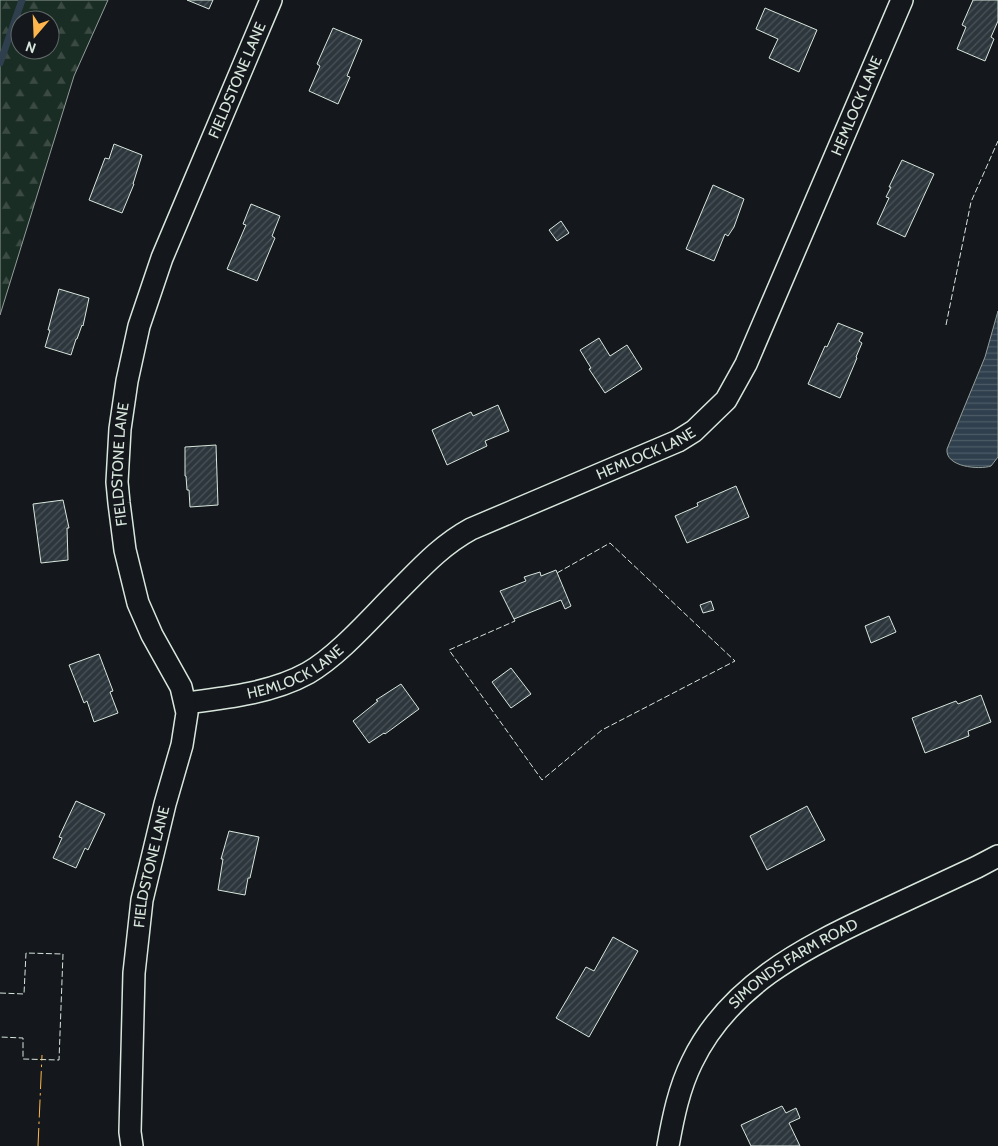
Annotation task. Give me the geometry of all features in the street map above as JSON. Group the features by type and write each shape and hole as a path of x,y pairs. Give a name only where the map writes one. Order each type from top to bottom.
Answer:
{"street":[{"name":"FIELDSTONE LANE","path":"132,1146 130,1132 134,973 142,900 165,804 182,746 187,718 186,703 181,686 152,635 138,603 126,550 119,503 117,482 120,430 127,381 139,326 162,258 271,0"},
{"name":"HEMLOCK LANE","path":"186,703 221,699 269,688 308,673 327,660 436,552 452,539 471,529 678,441 694,431 726,400 746,364 902,0"},
{"name":"SIMONDS FARM ROAD","path":"668,1146 676,1105 692,1062 716,1022 748,989 764,976 825,938 998,856"}],"green space":[{"path":"0,0 108,0 74,76 0,315"}],"water":[{"path":"998,311 998,457 991,466 979,468 964,466 951,460 947,449 985,357"}],"building":[{"path":"187,0 213,0 209,9"},
{"path":"973,0 998,0 998,21 991,37 994,39 985,61 957,49 966,27 962,25"},
{"path":"765,8 817,30 799,72 769,58 778,39 756,29"},
{"path":"333,28 362,40 347,76 350,77 338,104 309,91 320,66 317,64"},
{"path":"114,144 142,155 134,184 122,213 89,200 105,158 109,159"},
{"path":"902,160 934,174 905,237 877,224 889,198 886,197 891,187 889,187"},
{"path":"713,185 744,199 734,227 728,236 725,234 714,261 686,249"},
{"path":"251,204 280,216 272,236 275,238 257,281 227,269 246,225 243,224"},
{"path":"561,221 569,233 557,241 549,230"},
{"path":"59,289 89,298 83,326 71,355 45,347"},
{"path":"838,323 863,333 859,341 862,343 857,358 840,398 808,384 825,346 827,347"},
{"path":"599,338 610,356 627,345 642,369 605,393 589,369 591,368 580,350"},
{"path":"498,405 509,431 485,441 487,446 447,465 432,430 471,412 473,416"},
{"path":"216,445 218,505 190,507 189,490 187,490 185,476 185,447"},
{"path":"736,486 749,517 687,543 675,516 698,506 697,503"},
{"path":"63,500 69,528 67,528 68,560 41,563 33,504"},
{"path":"556,570 571,606 565,609 561,600 514,619 500,591 526,581 524,577 540,572 541,576"},
{"path":"711,601 714,610 703,613 700,605"},
{"path":"889,616 896,632 871,643 865,626"},
{"path":"99,654 113,691 110,692 118,713 94,722 87,701 84,703 69,665"},
{"path":"511,668 531,694 511,708 492,682"},
{"path":"401,684 419,709 385,734 369,743 353,721 378,701 376,700"},
{"path":"981,695 991,722 968,731 969,736 925,753 912,718 956,701 958,704"},
{"path":"76,801 105,814 88,850 85,848 76,868 53,858 62,838 59,837"},
{"path":"807,806 825,840 767,870 750,836"},
{"path":"229,831 259,837 245,895 218,890 223,859 221,859"},
{"path":"613,937 638,951 589,1037 556,1018 586,967 594,971"},
{"path":"782,1106 786,1113 796,1108 800,1118 789,1123 800,1146 751,1146 741,1125"}],"waterway":[{"path":"0,63 22,0"}],"fence":[{"path":"946,325 971,202 998,141"},
{"path":"514,619 515,621 449,650 542,780 602,730 735,661 610,543 557,573"},
{"path":"0,993 24,994 26,953 63,954 59,1060 23,1059 23,1038 0,1037"}],"power":[{"path":"38,1146 42,1055"}]}
